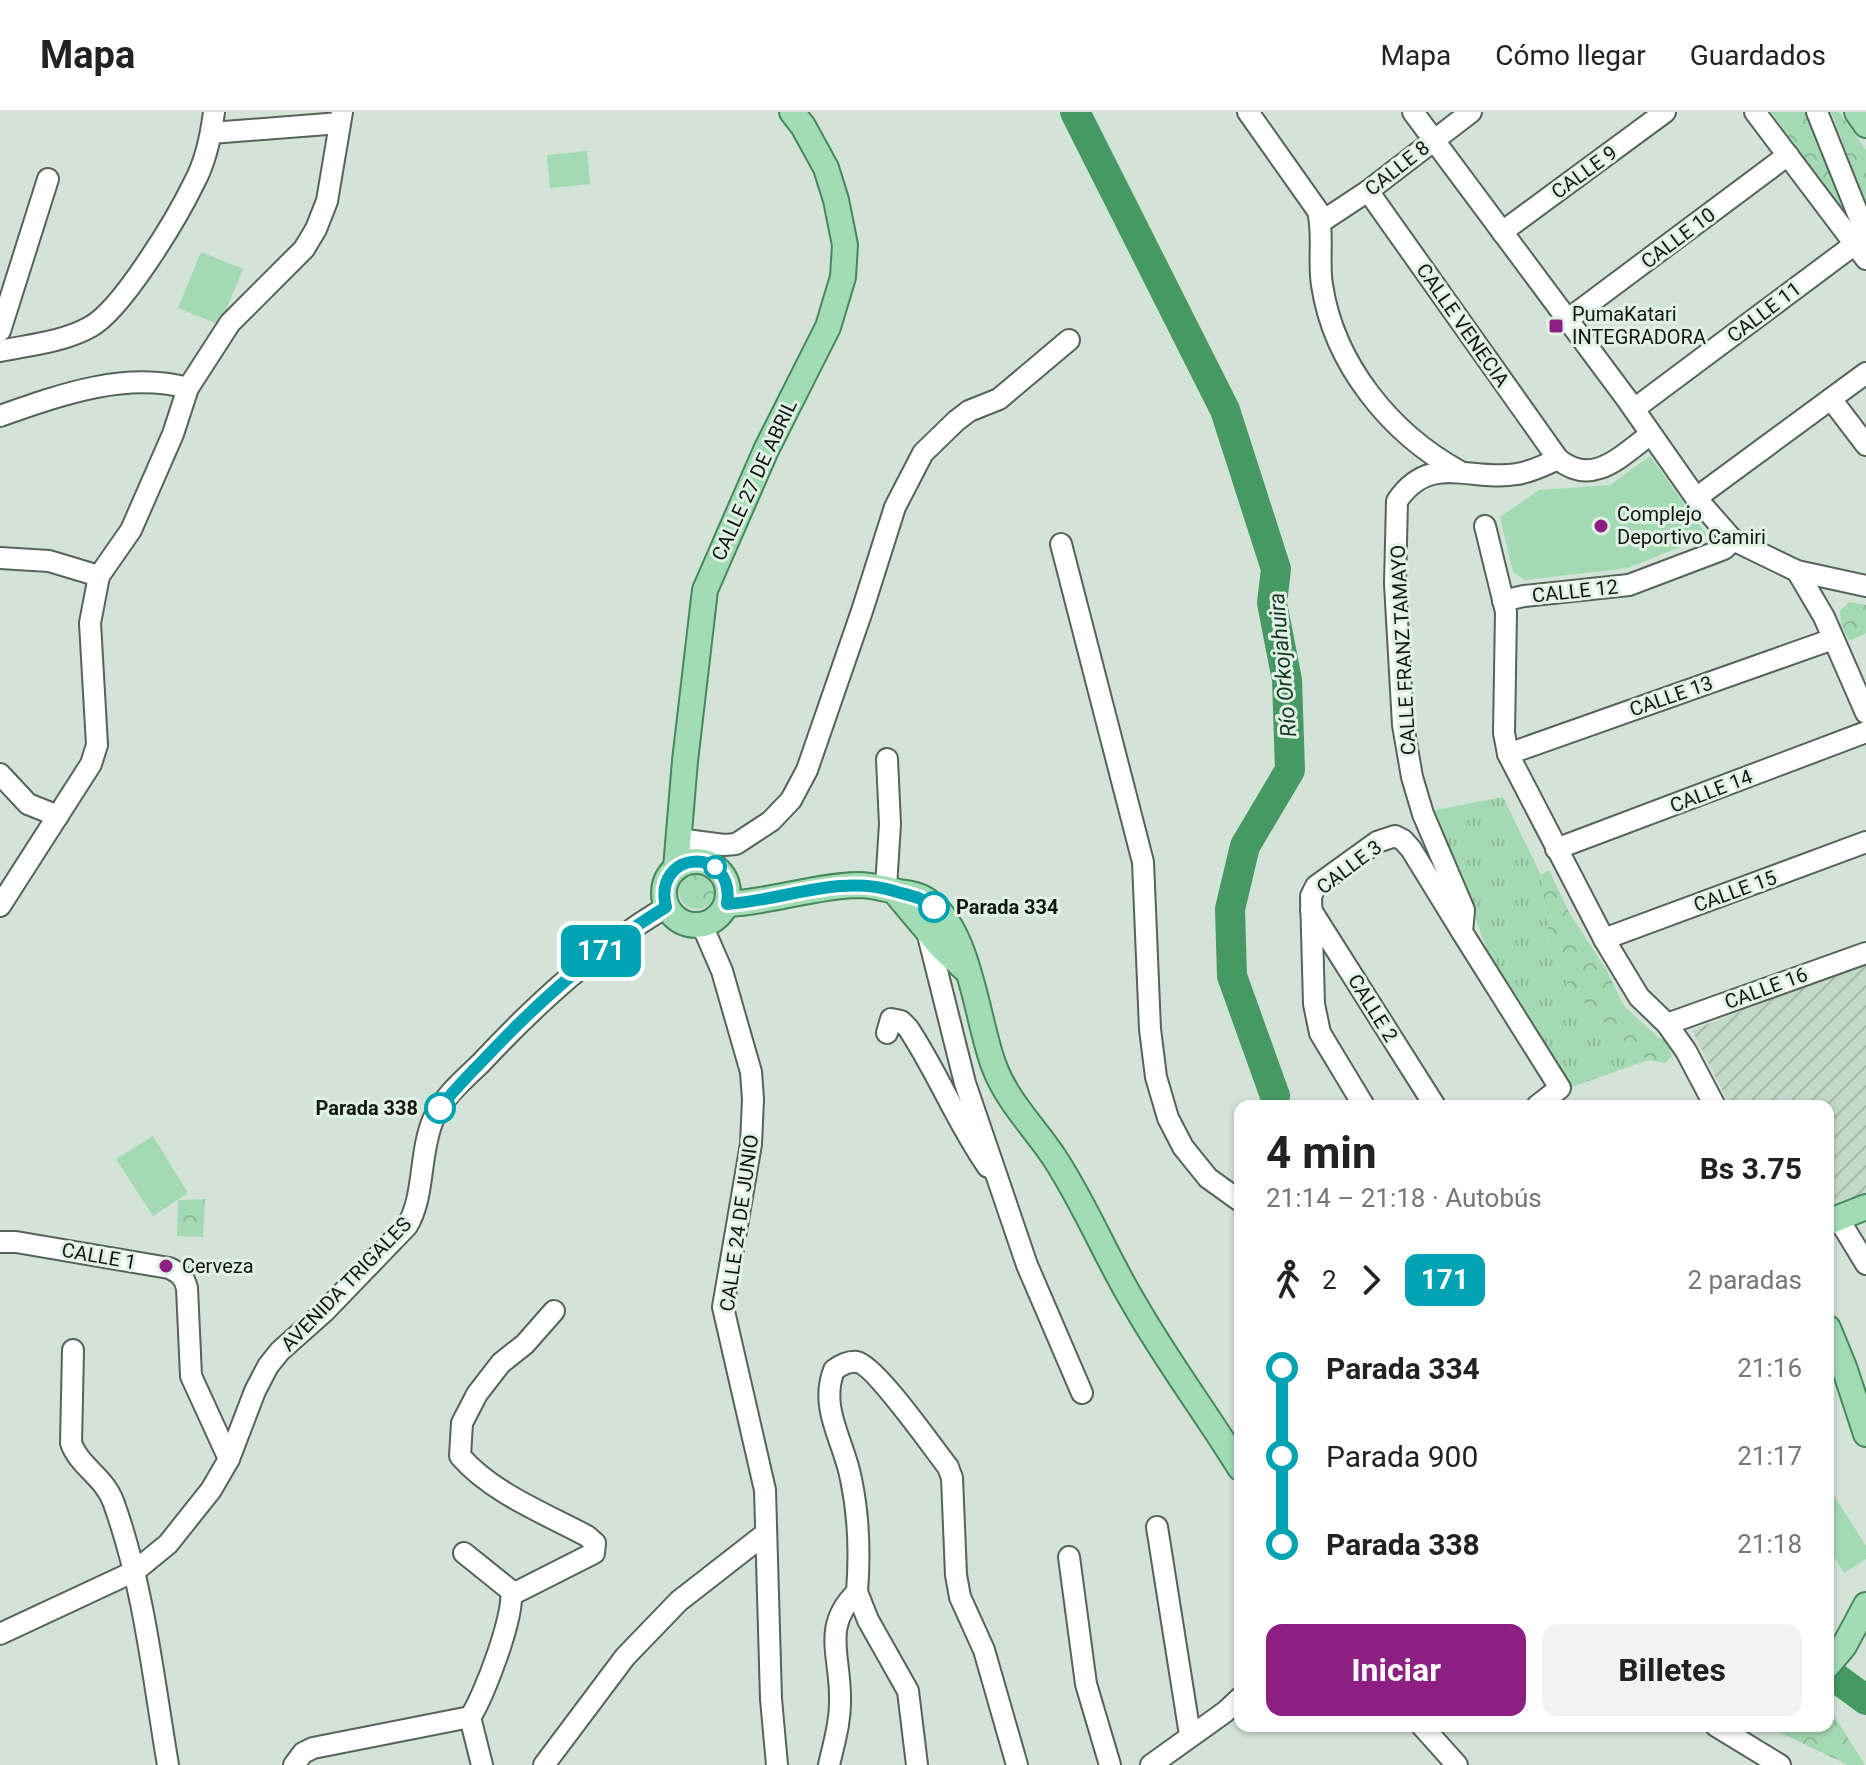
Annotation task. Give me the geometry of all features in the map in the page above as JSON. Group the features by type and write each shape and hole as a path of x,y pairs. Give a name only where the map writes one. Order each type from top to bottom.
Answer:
{"main road":[{"name":"CALLE 27 DE ABRIL","path":"676,868 705,590 766,450 828,327 843,277 845,245 836,200 826,168 792,112"},
{"path":"1857,112 1866,125"},
{"path":"695,861 715,867 727,884 727,904 717,918 702,925 681,922 666,907 664,886 676,868 695,861"},
{"path":"727,904 857,885 890,889 934,923 967,971 994,1067 1010,1097 1053,1156 1135,1306 1234,1459"},
{"path":"1834,1220 1866,1207"},
{"path":"1834,1343 1866,1434"},
{"path":"1834,1657 1866,1605"}],"street":[{"path":"0,351 71,335 92,327 112,310 128,291 194,184 211,133 214,112"},
{"path":"1248,112 1318,211 1321,222 1321,274 1334,335 1362,385 1419,446 1459,471 1517,474 1558,459 1568,467 1593,471 1605,467 1651,434"},
{"path":"1413,112 1634,409 1696,498 1733,540 1797,571 1866,586"},
{"name":"CALLE 8","path":"1321,222 1368,191 1471,112"},
{"name":"CALLE 9","path":"1502,232 1665,112"},
{"path":"1755,112 1862,245"},
{"path":"1817,112 1862,245"},
{"path":"0,906 82,782 97,745 90,623 99,576 131,530 173,434 188,388 230,323 304,249 316,229 327,201 341,118 211,133"},
{"name":"CALLE 10","path":"1567,320 1788,155"},
{"path":"0,331 48,179"},
{"name":"CALLE VENECIA","path":"1368,191 1558,459"},
{"name":"CALLE 11","path":"1634,409 1862,245"},
{"path":"678,839 736,844 771,821 791,800 807,770 895,507 923,453 956,421 969,411 999,399 1069,340"},
{"path":"1696,498 1866,373"},
{"path":"0,416 81,390 114,385 154,381 188,388"},
{"path":"1831,399 1866,445"},
{"name":"CALLE FRANZ TAMAYO","path":"1459,471 1433,473 1416,480 1397,501 1395,584 1403,725 1412,777 1423,814 1464,910 1462,932 1560,1088 1545,1100"},
{"path":"1485,526 1506,612 1504,733 1508,754 1604,939 1639,997 1667,1024 1686,1051 1712,1100"},
{"name":"CALLE 12","path":"1503,601 1629,585 1724,549 1733,540"},
{"path":"1061,544 1143,862 1150,1029 1160,1091 1168,1118 1183,1147 1208,1178 1234,1197"},
{"path":"0,558 49,561 99,576"},
{"path":"1797,571 1815,599 1866,713"},
{"name":"CALLE 13","path":"1508,754 1833,639"},
{"name":"CALLE 14","path":"1556,849 1866,732"},
{"path":"887,759 890,889"},
{"path":"0,774 28,804 58,816"},
{"name":"CALLE 3","path":"1360,1100 1320,1033 1314,1004 1311,910 1311,896 1316,886 1377,842 1395,836 1411,849 1462,932"},
{"name":"CALLE 15","path":"1604,939 1866,842"},
{"name":"AVENIDA TRIGALES","path":"0,1634 135,1571 168,1544 211,1490 229,1459 268,1366 407,1226 414,1214 433,1119 449,1095 568,976 626,931 666,907"},
{"name":"CALLE 2","path":"1311,910 1431,1100"},
{"path":"934,923 965,1083 1027,1265 1082,1393"},
{"name":"CALLE 24 DE JUNIO","path":"702,925 722,971 751,1072 751,1144 723,1307 765,1490 771,1699 777,1765"},
{"name":"CALLE 16","path":"1667,1024 1866,953"},
{"path":"887,1033 891,1019 901,1021 908,1028 947,1093 965,1134 1003,1191"},
{"path":"1834,1221 1866,1264"},
{"name":"CALLE 1","path":"0,1242 16,1242 169,1268 184,1278 191,1376 229,1459"},
{"path":"482,1765 470,1717 501,1645 513,1594 594,1553 596,1549 595,1543 587,1536 502,1490 471,1469 460,1456 462,1423 477,1394 501,1363 525,1344 554,1311"},
{"path":"73,1350 71,1443 75,1455 108,1489 135,1571 168,1765"},
{"path":"917,1765 908,1691 868,1620 857,1592 860,1558 853,1492 844,1451 829,1413 828,1392 834,1370 844,1363 858,1362 876,1374 948,1467 952,1478 956,1575 960,1597 984,1650 1017,1765"},
{"path":"1157,1527 1190,1735"},
{"path":"544,1765 625,1657 679,1601 765,1534"},
{"path":"464,1553 513,1594"},
{"path":"1069,1557 1086,1684 1110,1765"},
{"path":"829,1765 841,1700 835,1633 837,1619 857,1592"},
{"path":"1151,1765 1234,1704"},
{"path":"294,1765 303,1753 313,1748 470,1717"},
{"path":"1427,1732 1457,1765"},
{"path":"1726,1732 1780,1765"}],"shaded area":[{"path":"1866,963 1866,1196 1834,1207 1834,1100 1727,1100 1692,1030"}],"green space":[{"path":"1771,112 1807,112 1838,179 1855,227"},
{"path":"1831,112 1839,112 1866,150 1866,204"},
{"path":"587,151 590,184 550,188 547,155"},
{"path":"201,252 243,269 220,325 178,308"},
{"name":"Complejo Deportivo Camiri","path":"1650,456 1706,534 1705,537 1628,568 1525,580 1513,572 1500,517 1539,490 1610,485"},
{"path":"1849,602 1866,605 1866,633 1849,641 1841,624 1840,611"},
{"path":"1503,797 1541,875 1549,941 1569,988 1617,1035 1648,1060 1572,1087 1500,984 1431,811"},
{"path":"1549,870 1569,912 1607,971 1624,1006 1659,1038 1667,1041 1672,1056 1665,1063 1648,1060 1617,1035 1569,988 1549,941 1541,875"},
{"path":"697,873 710,878 715,891 710,904 697,909 684,904 679,891 684,878"},
{"path":"153,1136 188,1193 153,1216 116,1159"},
{"path":"205,1199 203,1237 177,1236 178,1200"},
{"path":"1834,1495 1866,1546 1866,1559 1844,1573 1834,1557"},
{"path":"1834,1716 1865,1765 1848,1765 1779,1732 1834,1732"}],"waterway":[{"name":"Río Orkojahuira","path":"1075,112 1225,410 1276,569 1272,603 1287,680 1290,770 1245,846 1230,909 1232,976 1275,1096"},
{"name":"Río Orkojahuira","path":"1834,1676 1866,1700"}],"bus line":[{"name":"171","path":"440,1108 511,1031 568,976 626,931 666,907 664,886 676,868 685,863 706,862 715,867 727,884 727,904 857,885 886,887 922,897 934,907"}],"place":[{"name":"PumaKatari INTEGRADORA","path":"1556,326"},
{"name":"Complejo Deportivo Camiri","path":"1601,526"},
{"name":"Parada 334","path":"934,907"},
{"name":"Parada 338","path":"440,1108"},
{"name":"Cerveza","path":"166,1266"}]}
